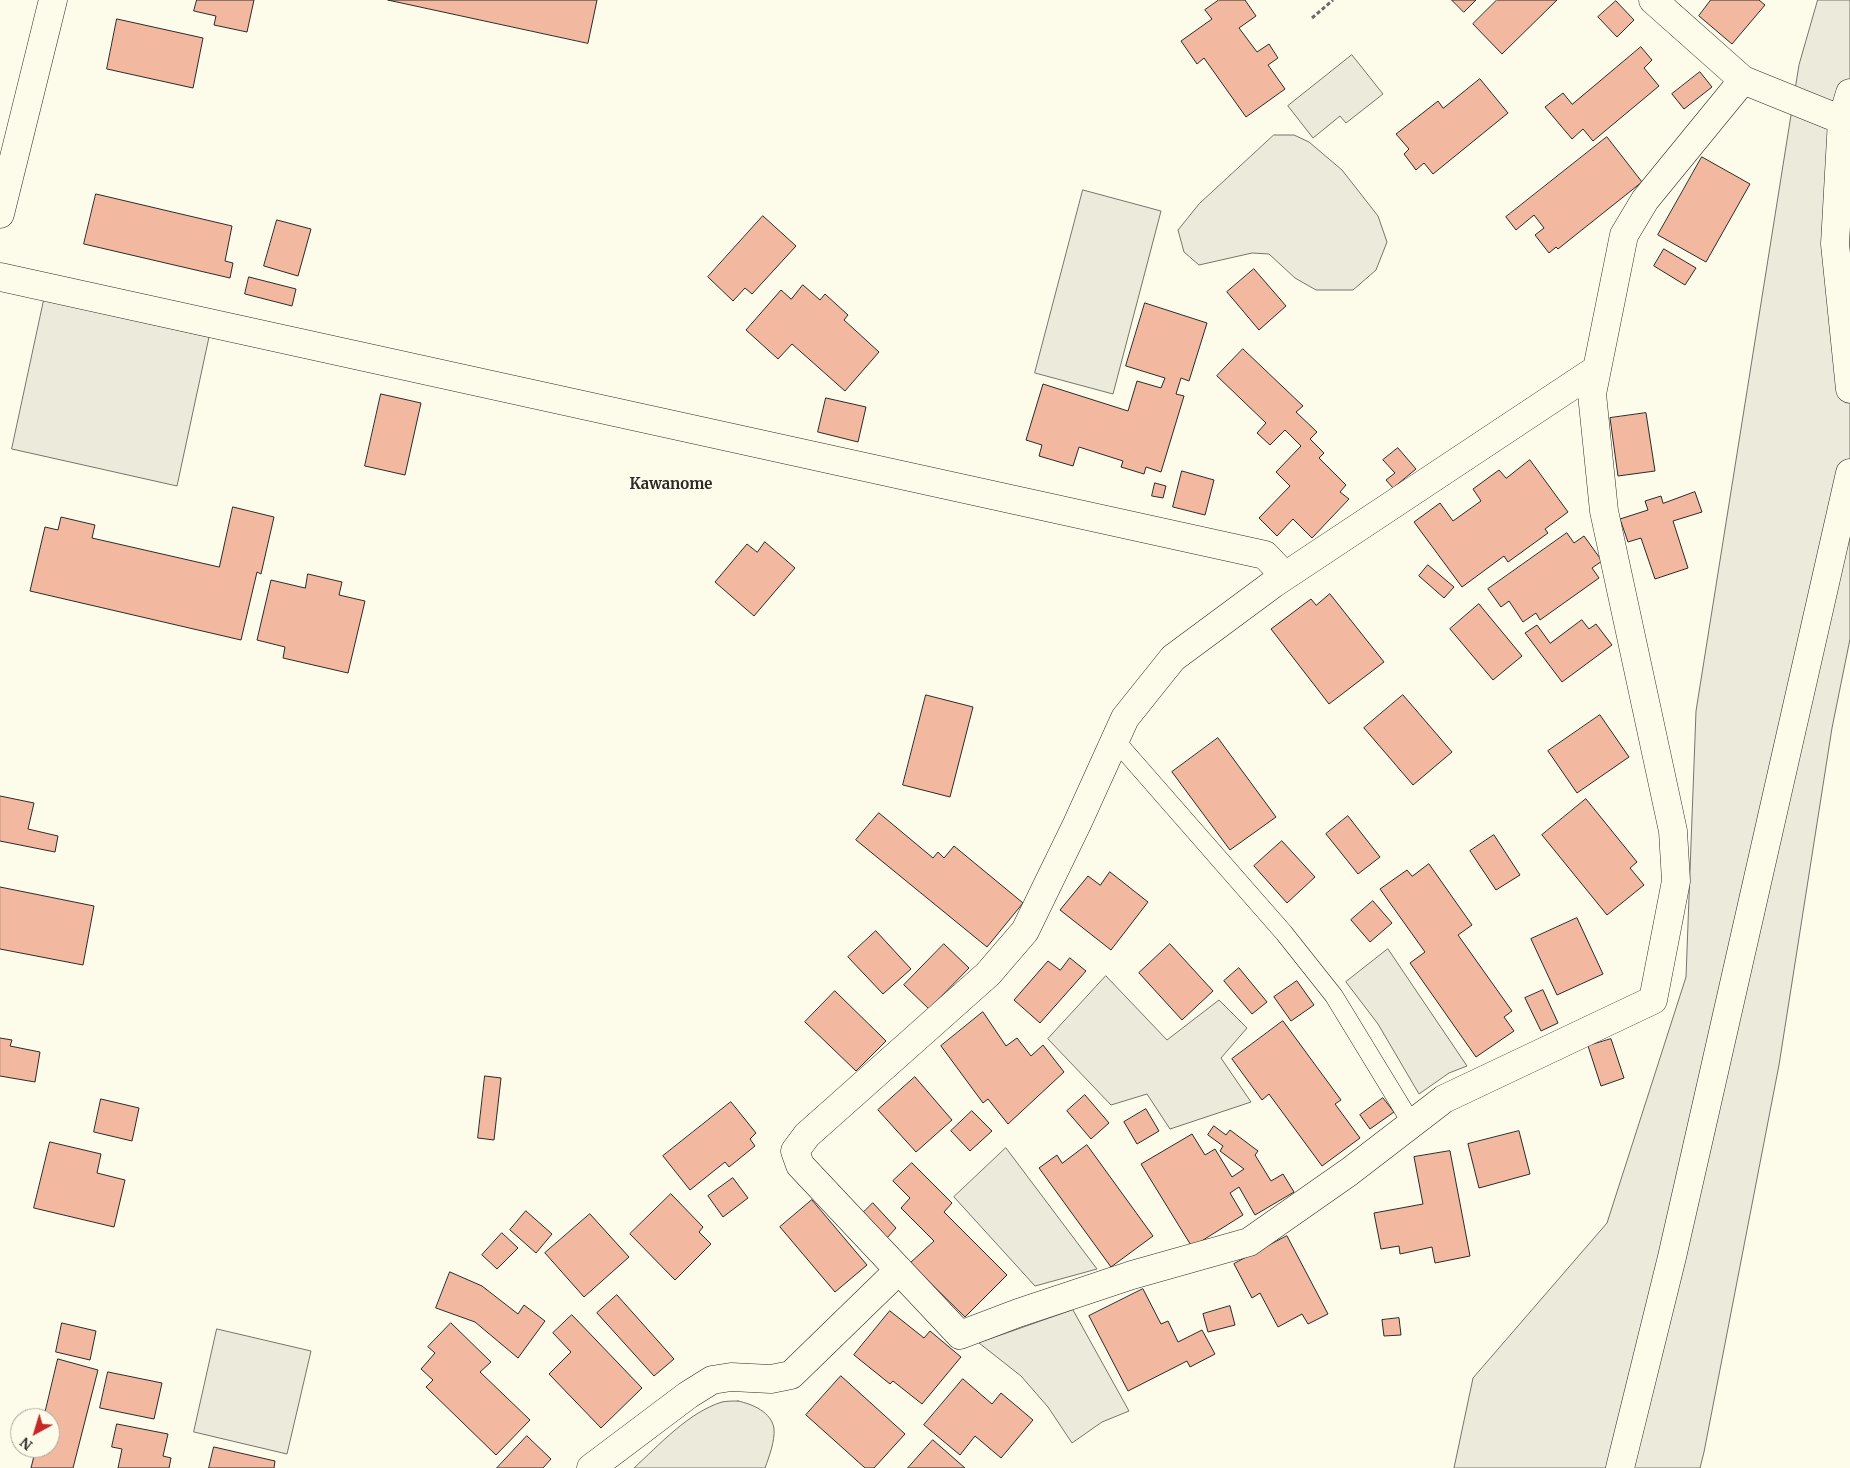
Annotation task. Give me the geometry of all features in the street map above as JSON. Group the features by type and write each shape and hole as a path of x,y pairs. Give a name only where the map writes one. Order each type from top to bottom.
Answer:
{"street":[{"path":"0,214 53,0"},
{"path":"1653,0 1743,80 1842,120"},
{"path":"1598,369 1285,576 1173,658 1125,718 1078,824 1024,931 988,974 807,1135 795,1151 800,1165 960,1335 1018,1313 1132,1276 1249,1242 1349,1172 1444,1100 1653,1000 1676,881 1672,831 1604,511 1592,394 1598,369 1624,235 1645,200 1743,80"},
{"path":"1850,93 1842,120 1835,244 1850,389"},
{"path":"0,277 1265,554 1285,576"},
{"path":"1620,1468 1672,1257 1850,473"},
{"path":"591,1468 688,1395 712,1380 731,1377 771,1379 792,1375 899,1270"}],"lane":[{"path":"1115,740 1284,933 1334,996 1412,1124"}],"path":[{"path":"1312,18 1332,0"}],"shaded area":[{"path":"1818,0 1850,0 1850,639 1832,728 1779,1065 1704,1452 1700,1468 1454,1468 1473,1378 1607,1223 1686,977 1696,711 1799,65"},
{"path":"1352,55 1383,94 1346,123 1340,116 1313,138 1288,106"},
{"path":"1274,135 1294,135 1309,142 1342,170 1378,216 1387,242 1376,270 1353,290 1316,290 1295,278 1269,254 1252,253 1199,265 1184,252 1178,230 1199,204"},
{"path":"1083,190 1161,211 1113,394 1035,373"},
{"path":"44,300 209,337 177,486 12,449"},
{"path":"1388,949 1467,1066 1449,1073 1419,1094 1378,1024 1346,982"},
{"path":"1106,976 1167,1040 1219,1000 1247,1028 1221,1058 1251,1102 1170,1129 1147,1094 1111,1105 1048,1039"},
{"path":"1006,1148 1097,1269 1035,1286 954,1197"},
{"path":"1073,1310 1129,1411 1102,1422 1072,1443 1048,1407 1021,1376 979,1343"},
{"path":"217,1329 311,1351 287,1454 194,1432"},
{"path":"738,1401 749,1404 770,1418 774,1429 774,1439 765,1468 634,1468 675,1430 698,1413 722,1402"}],"building":[{"path":"197,0 254,0 247,32 214,25 216,16 194,11"},
{"path":"388,0 597,0 588,43"},
{"path":"1219,0 1245,0 1256,16 1239,28 1257,52 1269,44 1278,58 1268,65 1285,89 1246,117 1204,58 1197,64 1181,41 1212,19 1205,10"},
{"path":"1452,0 1476,0 1464,12"},
{"path":"1497,0 1557,0 1502,54 1473,24"},
{"path":"1711,0 1759,0 1765,5 1732,44 1699,16"},
{"path":"1616,1 1634,20 1617,37 1598,17"},
{"path":"117,19 203,38 193,88 107,69"},
{"path":"1641,47 1652,60 1644,68 1659,86 1593,141 1583,129 1572,139 1545,107 1563,93 1572,104"},
{"path":"1700,72 1712,87 1684,109 1672,94"},
{"path":"1480,79 1508,113 1433,174 1424,163 1416,170 1404,154 1409,149 1396,134 1438,101 1443,108"},
{"path":"1607,137 1642,182 1558,249 1556,247 1549,253 1535,235 1544,228 1534,215 1516,230 1506,217"},
{"path":"1702,157 1750,184 1706,262 1658,235"},
{"path":"96,194 232,226 225,261 233,263 230,278 84,244"},
{"path":"763,216 796,246 752,294 745,288 733,301 708,277"},
{"path":"277,220 311,229 298,276 264,266"},
{"path":"1664,249 1696,268 1685,285 1654,266"},
{"path":"1254,269 1286,306 1259,330 1227,292"},
{"path":"249,277 296,289 292,306 245,294"},
{"path":"803,285 820,300 825,294 848,315 844,320 879,352 845,391 792,344 778,359 746,330 781,290 791,299"},
{"path":"1145,303 1207,323 1189,381 1181,378 1176,394 1184,396 1161,472 1146,467 1144,474 1121,467 1123,461 1079,447 1073,466 1039,456 1042,445 1026,440 1043,384 1128,411 1137,381 1161,388 1165,378 1126,366"},
{"path":"1243,349 1303,406 1296,412 1317,432 1310,439 1324,453 1319,458 1346,485 1340,492 1349,499 1312,538 1293,519 1277,536 1259,518 1290,486 1276,472 1301,446 1285,430 1270,445 1257,433 1266,423 1217,376"},
{"path":"381,394 421,403 405,475 365,466"},
{"path":"826,398 866,407 858,442 818,432"},
{"path":"1646,413 1655,471 1618,476 1610,418"},
{"path":"1398,448 1416,469 1393,488 1386,480 1395,473 1383,460"},
{"path":"1530,460 1568,512 1545,529 1548,533 1508,562 1504,556 1462,587 1414,522 1440,503 1453,521 1481,501 1473,489 1499,470 1506,478"},
{"path":"1182,471 1214,480 1205,515 1173,507"},
{"path":"1155,483 1166,486 1163,498 1152,496"},
{"path":"1695,492 1702,512 1673,521 1688,568 1655,579 1641,538 1628,542 1620,519 1648,510 1645,501 1661,496 1663,503"},
{"path":"233,507 274,517 261,574 257,572 241,640 30,591 45,527 58,530 61,517 95,525 92,538 219,567"},
{"path":"1567,533 1574,543 1584,536 1602,561 1592,568 1599,578 1540,620 1536,613 1523,622 1509,601 1501,607 1488,589"},
{"path":"765,542 795,568 754,616 715,582 747,544 757,552"},
{"path":"1428,565 1454,587 1444,598 1419,576"},
{"path":"308,574 342,582 339,595 365,601 348,673 283,658 285,647 257,640 271,580 305,588"},
{"path":"1330,594 1384,662 1329,704 1271,629 1311,599 1316,605"},
{"path":"1479,604 1522,656 1493,680 1450,629"},
{"path":"1582,620 1589,629 1596,624 1612,645 1562,682 1525,633 1537,625 1550,643"},
{"path":"926,695 973,707 950,797 903,785"},
{"path":"1403,695 1452,752 1413,785 1364,728"},
{"path":"1600,715 1629,757 1577,793 1548,751"},
{"path":"1218,738 1276,817 1230,850 1172,772"},
{"path":"0,796 34,803 28,829 58,836 55,852 0,841"},
{"path":"1586,799 1637,862 1630,868 1644,885 1607,915 1542,835"},
{"path":"879,813 933,858 938,852 944,858 954,846 1023,903 987,947 856,840"},
{"path":"1348,816 1380,857 1358,874 1326,834"},
{"path":"1494,835 1520,875 1496,890 1470,851"},
{"path":"1282,841 1315,877 1287,903 1254,866"},
{"path":"1429,864 1472,925 1458,935 1512,1011 1504,1017 1514,1031 1476,1057 1410,963 1425,952 1380,889 1407,870 1412,876"},
{"path":"1110,872 1148,902 1111,950 1060,910 1088,876 1100,885"},
{"path":"0,887 94,906 83,965 0,949"},
{"path":"1373,901 1392,923 1370,942 1351,920"},
{"path":"1577,918 1603,974 1557,995 1531,939"},
{"path":"876,931 911,969 883,994 848,957"},
{"path":"944,944 969,968 929,1009 904,985"},
{"path":"1170,944 1213,991 1182,1020 1139,973"},
{"path":"1070,958 1086,971 1040,1023 1014,1000 1048,961 1060,970"},
{"path":"1239,968 1267,1002 1252,1014 1224,981"},
{"path":"1297,981 1314,1005 1291,1021 1274,997"},
{"path":"1543,990 1558,1023 1541,1031 1525,998"},
{"path":"835,991 886,1041 856,1071 805,1022"},
{"path":"983,1012 1006,1046 1017,1038 1031,1056 1043,1045 1064,1072 1008,1124 988,1099 983,1103 941,1046"},
{"path":"1283,1021 1341,1100 1335,1104 1360,1138 1322,1166 1269,1094 1262,1100 1232,1059"},
{"path":"0,1038 12,1040 10,1046 40,1052 35,1082 0,1076"},
{"path":"1611,1039 1624,1078 1601,1086 1588,1046"},
{"path":"485,1076 501,1078 494,1140 478,1138"},
{"path":"915,1077 952,1120 916,1152 878,1110"},
{"path":"1085,1095 1109,1123 1091,1139 1067,1111"},
{"path":"1383,1098 1394,1112 1370,1129 1360,1115"},
{"path":"101,1099 139,1108 132,1141 94,1132"},
{"path":"731,1102 756,1133 750,1139 755,1146 729,1167 725,1162 690,1190 663,1156"},
{"path":"1146,1109 1159,1131 1137,1144 1124,1122"},
{"path":"972,1111 992,1131 970,1151 951,1131"},
{"path":"1214,1126 1226,1135 1230,1130 1258,1151 1255,1155 1271,1181 1283,1174 1294,1192 1255,1215 1239,1187 1230,1193 1243,1215 1192,1247 1141,1164 1192,1134 1205,1155 1215,1149 1232,1177 1244,1169 1220,1151 1223,1146 1208,1135"},
{"path":"1519,1131 1530,1174 1479,1188 1468,1144"},
{"path":"50,1142 101,1154 97,1173 125,1180 114,1227 34,1208"},
{"path":"1087,1145 1153,1236 1111,1267 1039,1168 1057,1155 1062,1163"},
{"path":"1450,1151 1470,1256 1435,1263 1432,1247 1400,1254 1399,1246 1381,1249 1374,1213 1423,1204 1414,1157"},
{"path":"912,1163 952,1203 944,1212 1007,1275 965,1317 910,1263 934,1241 901,1208 910,1198 893,1181"},
{"path":"733,1178 748,1198 723,1217 708,1196"},
{"path":"671,1194 703,1227 699,1232 711,1244 675,1280 630,1234"},
{"path":"812,1200 867,1265 835,1292 780,1227"},
{"path":"873,1203 896,1228 886,1239 862,1214"},
{"path":"526,1211 552,1234 536,1253 510,1230"},
{"path":"590,1214 629,1257 584,1297 545,1253"},
{"path":"502,1233 518,1248 497,1269 482,1255"},
{"path":"1287,1236 1328,1314 1308,1324 1302,1314 1278,1327 1260,1293 1252,1298 1234,1264"},
{"path":"450,1272 482,1286 518,1314 524,1305 545,1321 518,1358 475,1322 436,1308"},
{"path":"1143,1289 1161,1324 1168,1321 1178,1342 1202,1330 1215,1354 1190,1367 1187,1361 1128,1391 1089,1316"},
{"path":"617,1295 674,1359 654,1376 597,1313"},
{"path":"1230,1306 1235,1325 1208,1332 1203,1314"},
{"path":"890,1311 924,1338 930,1331 961,1357 922,1404 893,1381 890,1384 854,1355"},
{"path":"572,1315 642,1388 601,1428 549,1374 571,1352 553,1333"},
{"path":"1399,1318 1401,1335 1384,1336 1382,1320"},
{"path":"62,1323 96,1331 90,1360 56,1352"},
{"path":"451,1323 491,1362 480,1372 530,1420 496,1455 426,1387 433,1380 421,1369 435,1353 428,1347"},
{"path":"58,1359 98,1370 73,1468 31,1468 34,1458 60,1458 60,1408 46,1408"},
{"path":"108,1372 162,1383 154,1419 100,1408"},
{"path":"841,1376 905,1434 874,1468 865,1468 806,1415"},
{"path":"963,1379 992,1404 1001,1393 1033,1420 1001,1458 975,1436 960,1455 924,1425"},
{"path":"117,1424 168,1434 163,1456 171,1458 169,1468 118,1468 122,1449 112,1447"},
{"path":"527,1436 551,1459 543,1468 497,1468"},
{"path":"933,1440 965,1468 908,1468"},
{"path":"214,1447 275,1461 274,1468 209,1468"}],"district":[{"name":"Kawanome","path":"671,485"}]}
